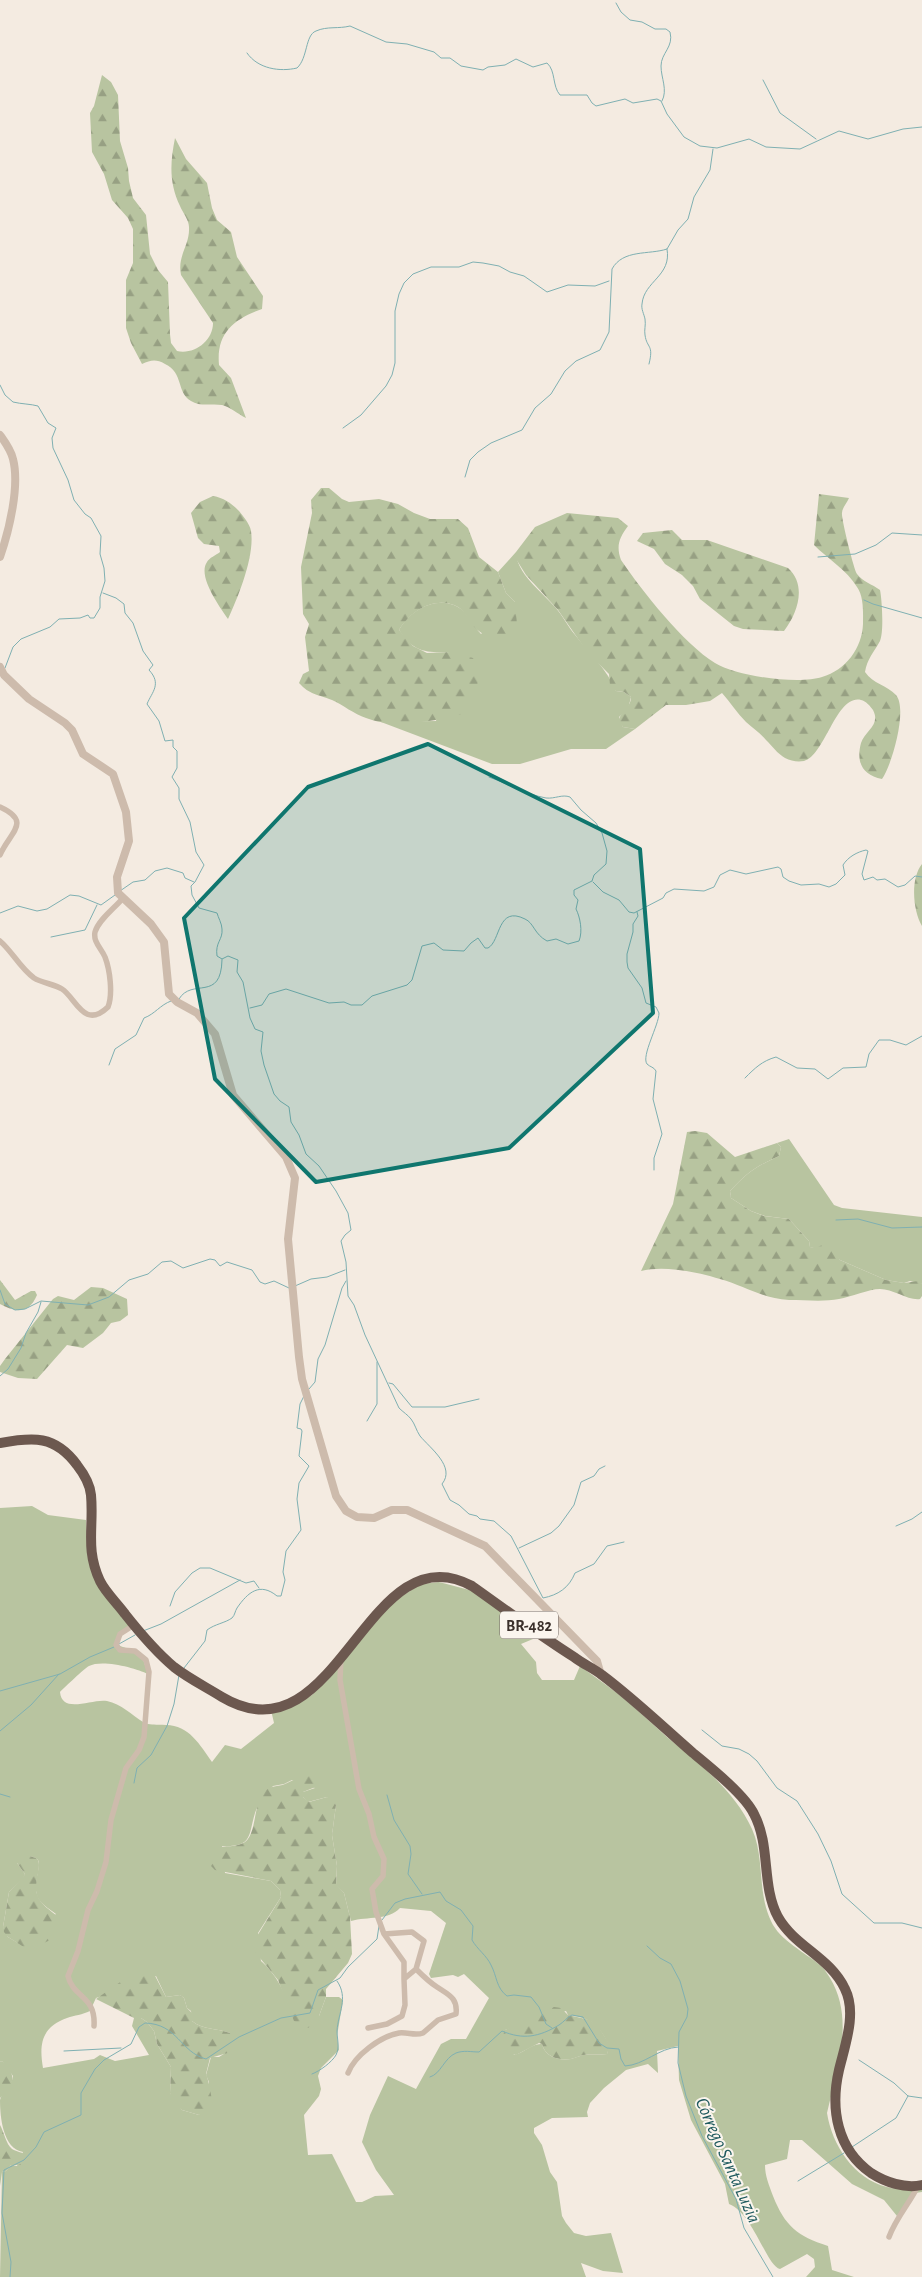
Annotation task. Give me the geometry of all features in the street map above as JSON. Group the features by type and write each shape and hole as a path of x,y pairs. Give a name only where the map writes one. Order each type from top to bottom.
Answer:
{"highway":[{"name":"BR-482","path":"0,1443 34,1439 51,1442 67,1452 87,1479 91,1495 89,1539 97,1572 107,1592 151,1646 175,1668 224,1698 250,1708 263,1709 280,1706 301,1698 317,1685 378,1612 399,1592 413,1583 430,1578 455,1579 472,1586 601,1675 710,1767 743,1798 755,1814 762,1838 772,1905 786,1930 798,1942 825,1961 845,1989 848,1998 849,2021 837,2084 835,2116 839,2131 849,2152 879,2178 903,2185 920,2185"}],"street":[{"path":"0,435 13,457 15,475 8,534 0,557"},
{"path":"0,667 4,674 29,699 65,723 72,730 83,754 113,774 126,812 129,841 117,877 118,893 151,924 164,942 169,994 177,1002 197,1013 215,1034 234,1095 286,1157 295,1178 288,1239 299,1357 302,1379 336,1496 346,1511 357,1517 374,1518 392,1510 408,1510 485,1546 597,1661 601,1675"},
{"path":"0,807 14,814 17,822 16,830 6,842 0,855"},
{"path":"0,940 34,978 62,989 75,1006 83,1012 98,1014 108,1007 110,998 107,962 95,940 95,934 98,925 123,898"},
{"path":"94,2026 95,2015 89,2002 73,1987 68,1976 78,1952 88,1910 97,1891 106,1862 111,1820 126,1768 139,1750 144,1737 149,1672 146,1660 135,1651 120,1650 116,1645 120,1634 134,1624"},
{"path":"341,1658 340,1680 359,1789 369,1814 374,1838 384,1859 383,1876 372,1889 376,1912 384,1934 404,1962 405,2005 402,2016 387,2024 368,2028"},
{"path":"384,1934 412,1932 422,1938 424,1945 416,1969 404,1979"},
{"path":"348,2073 355,2059 378,2042 400,2033 423,2034 438,2020 456,2014 456,2006 452,1997 416,1969"},
{"path":"889,2238 894,2224 912,2200 920,2185"}],"highlighted area":[{"path":"428,744 640,849 653,1013 509,1148 316,1182 215,1079 184,918 308,787"}],"green space":[{"path":"102,75 111,82 118,95 120,141 128,168 133,198 146,215 150,254 158,270 168,282 171,343 177,351 183,352 196,349 210,336 213,323 181,275 180,268 188,240 189,224 176,197 172,181 171,164 175,138 186,159 207,183 212,208 217,220 231,232 237,257 263,296 262,309 243,317 229,329 224,336 219,354 219,365 231,378 246,418 222,405 198,404 191,401 183,393 178,377 171,368 162,362 156,361 142,364 131,343 126,328 126,280 133,263 133,229 128,218 112,200 104,174 92,152 90,113 94,106"},
{"path":"321,488 329,488 342,499 349,502 379,499 398,504 430,519 458,519 468,528 479,557 498,572 506,593 515,602 518,636 504,639 491,638 480,632 460,608 441,603 425,606 417,611 410,616 399,630 413,646 427,653 450,652 473,658 478,673 478,680 473,699 465,713 416,723 377,721 310,692 299,683 303,674 309,671 305,637 309,624 303,614 301,567 312,513 311,500"},
{"path":"819,494 849,498 843,509 842,517 855,570 862,579 880,590 881,637 869,659 865,672 896,695 900,712 894,750 882,779 865,771 860,762 861,743 875,720 873,710 861,700 852,701 844,706 818,749 811,757 804,761 792,761 780,754 743,719 722,693 710,701 686,705 666,705 635,729 623,727 619,721 631,701 631,697 624,692 616,691 610,685 609,674 588,653 558,610 526,575 516,559 516,552 535,527 567,513 618,518 628,526 619,542 621,560 664,616 703,654 725,668 767,678 798,680 822,677 838,669 851,657 856,649 862,633 863,605 861,595 853,581 814,545"},
{"path":"213,496 230,503 236,508 246,520 251,531 252,541 248,564 241,588 228,619 211,591 205,575 207,562 220,552 219,546 204,544 198,538 191,513 200,502"},
{"path":"672,530 682,540 707,540 788,568 794,575 799,591 793,616 784,631 743,629 734,626 700,599 693,586 682,575 665,564 654,549 637,541 643,533"},
{"path":"516,552 517,560 525,575 558,610 573,633 603,669 616,691 624,692 631,697 628,709 619,717 623,727 635,729 606,749 571,749 520,764 492,764 381,722 436,721 450,652 427,651 415,647 399,630 404,623 424,606 441,603 450,604 461,609 481,634 515,602 506,593 498,572"},
{"path":"922,864 922,926 915,904 914,886 918,870"},
{"path":"687,1132 707,1133 735,1157 777,1143 781,1147 779,1156 747,1174 730,1191 731,1198 751,1211 764,1216 789,1219 809,1241 810,1247 816,1248 822,1245 834,1249 840,1260 886,1280 904,1283 918,1281 922,1284 922,1296 920,1299 880,1289 833,1300 779,1299 711,1276 670,1269 641,1271 673,1204"},
{"path":"789,1139 834,1205 842,1208 922,1217 922,1284 910,1281 904,1283 886,1280 840,1260 835,1254 810,1247 809,1241 789,1219 765,1216 751,1211 731,1198 730,1191 747,1174 779,1156 781,1147 777,1143"},
{"path":"0,1280 15,1300 31,1291 35,1291 37,1295 34,1301 26,1309 22,1310 11,1309 0,1304"},
{"path":"91,1287 103,1288 127,1299 128,1315 120,1321 111,1323 103,1333 83,1348 67,1345 37,1379 18,1378 0,1372 0,1366 5,1359 53,1299 58,1296 74,1300"},
{"path":"32,1506 48,1515 86,1520 87,1548 129,1626 116,1640 120,1646 141,1653 148,1674 119,1665 95,1664 89,1666 60,1692 62,1699 66,1703 72,1704 101,1701 112,1702 145,1723 181,1728 193,1737 212,1762 225,1745 241,1749 274,1723 271,1710 292,1707 312,1695 333,1673 377,1612 421,1584 439,1582 477,1592 539,1633 533,1639 521,1644 536,1662 537,1673 542,1680 574,1680 580,1666 624,1698 704,1768 736,1802 752,1829 756,1840 764,1898 775,1928 787,1940 822,1967 830,1978 837,1994 843,2027 842,2044 827,2113 839,2148 855,2169 875,2183 896,2189 922,2188 922,2192 915,2193 897,2216 884,2200 852,2184 802,2140 790,2140 787,2159 765,2165 766,2177 782,2215 800,2234 828,2246 832,2270 854,2277 806,2277 815,2267 814,2259 807,2254 780,2269 775,2266 745,2218 738,2209 729,2204 725,2184 691,2120 679,2080 678,2046 657,2051 658,2073 648,2064 626,2070 604,2088 590,2103 587,2112 588,2117 552,2118 534,2128 534,2133 542,2145 550,2172 557,2182 562,2216 566,2223 574,2233 586,2236 611,2233 623,2273 603,2271 581,2263 586,2277 0,2277 2,2172 6,2171 11,2165 17,2166 23,2152 16,2150 7,2139 0,2107 1,2097 11,2083 13,2076 2,2061 0,2062 0,1508","holes":["292,1780 315,1788 303,1792 303,1797 308,1802 327,1797 336,1805 332,1835 337,1866 336,1885 344,1893 351,1921 384,1917 400,1908 431,1911 446,1923 429,1974 431,1978 453,1975 458,1977 464,1974 489,1998 466,2039 451,2039 441,2044 416,2089 388,2076 370,2115 362,2142 376,2170 394,2195 375,2196 362,2202 356,2202 332,2154 308,2155 304,2115 319,2096 321,2089 318,2076 321,2068 339,2050 337,2036 343,2000 339,1997 326,1997 319,2016 291,2011 279,1984 261,1961 258,1933 281,1897 280,1890 271,1881 225,1873 222,1846 232,1846 244,1842 250,1834 256,1809 260,1802 273,1786","30,1856 37,1859 39,1862 36,1883 37,1895 40,1901 56,1914 18,1943 8,1937 3,1927 9,1892 23,1879 25,1874 17,1863","156,1976 166,1997 180,1995 184,1998 187,2008 191,2011 192,2021 201,2026 230,2033 227,2052 219,2057 211,2057 206,2075 209,2082 208,2094 210,2096 199,2115 182,2110 170,2093 171,2067 157,2044 154,2031 141,2018 134,2018 132,2026 149,2055 115,2061 100,2055 94,2059 43,2068 41,2052 47,2032 58,2022 90,2011 96,1998","566,2011 568,2015 583,2018 593,2023 609,2045 607,2054 583,2055 571,2059 562,2059 549,2055 542,2044 535,2045 514,2055 505,2030"]},
{"path":"306,1775 316,1775 324,1779 323,1784 303,1792 303,1797 309,1802 327,1797 331,1798 336,1805 332,1835 337,1866 336,1884 344,1893 350,1917 352,1954 348,1963 326,1989 326,1997 319,2016 314,2024 308,2028 294,2021 278,1980 255,1952 254,1941 281,1897 280,1890 271,1881 215,1870 210,1865 208,1858 215,1848 238,1845 249,1838 258,1804 266,1790"},
{"path":"29,1848 31,1851 30,1856 36,1858 39,1862 36,1885 38,1898 59,1918 56,1934 50,1940 32,1949 27,1949 8,1937 3,1927 9,1892 25,1874 17,1863 17,1859 23,1850"},
{"path":"146,1964 151,1968 166,1997 180,1995 184,1998 187,2008 192,2013 192,2021 201,2026 230,2033 233,2044 231,2052 210,2058 206,2074 212,2108 199,2115 182,2110 172,2100 170,2093 171,2067 157,2044 154,2031 147,2022 141,2018 134,2018 96,1999"},
{"path":"554,2007 561,2008 568,2015 590,2020 598,2026 610,2045 607,2054 583,2055 571,2059 562,2059 549,2055 542,2044 539,2043 516,2055 503,2052 499,2046 505,2030"},
{"path":"2,2061 10,2071 12,2080 0,2098 0,2062"},
{"path":"0,2125 10,2147 27,2156 24,2165 11,2165 6,2171 2,2172 0,2186"}],"waterway":[{"path":"616,3 621,12 630,20 642,22 655,29 666,29 670,32 669,46 661,66 664,88 662,101"},
{"path":"247,53 263,66 284,70 297,68 301,64 312,33 324,29 350,26 386,42 407,44 434,52 441,58 450,58 461,66 483,70 488,67 505,65 516,59 533,67 547,63 552,70 560,95 587,95 596,106 625,99 633,103 657,99 661,101 667,114 684,137 700,146 717,148 749,139 766,147 800,149 839,131 868,139 903,129 922,127"},
{"path":"763,80 780,113 816,139"},
{"path":"465,477 470,460 478,452 491,443 522,430 535,408 551,394 565,371 576,361 600,350 609,332 612,269 629,255 667,249 678,230 688,219 694,197 710,170 713,149"},
{"path":"649,364 650,350 645,335 642,304 647,290 665,266 667,249"},
{"path":"343,428 361,415 386,386 392,375 395,363 395,311 404,283 413,274 431,267 459,267 473,262 499,266 524,276 547,292 568,285 595,286 609,281"},
{"path":"0,385 5,395 13,402 38,406 48,423 56,428 52,438 53,448 68,480 74,500 85,514 91,518 101,536 100,554 105,581 100,597 100,608 94,618 90,618 88,615 80,618 59,619 50,627 21,639 13,647 5,668"},
{"path":"818,557 855,554 876,545 892,533 922,535"},
{"path":"103,593 116,598 124,604 125,613 133,623 143,651 153,665 149,670 155,680 155,688 147,704 159,721 165,741 173,740 173,747 177,751 177,768 172,777 179,788 179,799 190,822 196,852 204,865 191,886 192,895 199,908 217,913 222,929 217,947 217,956 222,959"},
{"path":"864,600 922,618"},
{"path":"250,1008 262,1005 269,994 286,989 329,1003 344,1002 351,1005 362,1005 372,996 407,985 412,980 422,946 434,943 443,950 464,951 478,938 485,948 488,948 495,939 504,920 509,917 516,916 525,919 547,941 556,939 568,944 579,941 581,933 579,916 576,909 578,900 574,895 574,890 592,881 594,875 606,864 607,851 602,833 596,823 570,797 546,798 489,777"},
{"path":"593,882 603,892 619,900 629,912 634,913 663,898 666,893 674,889 704,891 714,887 720,875 730,870 746,874 778,867 781,869 783,877 789,881 801,885 819,884 829,887 836,884 845,875 843,865 847,860 866,850 868,851 862,874 864,880 873,877 877,880 885,879 898,887 905,885 915,876 922,877"},
{"path":"120,891 133,882 145,880 155,871 167,868 183,873 185,878 194,882"},
{"path":"0,913 18,906 37,911 47,909 70,895 79,896 101,905 115,895"},
{"path":"51,937 85,930 97,905"},
{"path":"637,912 638,916 633,924 633,932 627,954 628,968 642,988 646,1003 656,1007 659,1013 646,1054 647,1064 656,1071 653,1099 662,1134 654,1158 654,1170"},
{"path":"222,959 228,956 238,960 237,972 243,982 250,1018 255,1029 263,1032 261,1051 274,1094 289,1107 291,1122 299,1135 306,1154 319,1166 348,1213 351,1230 341,1241 346,1262 348,1296 354,1305 365,1335 399,1408 411,1419 420,1436 444,1465 446,1471 442,1484 450,1500 469,1514 480,1519 494,1521 511,1536 543,1598 562,1590 570,1583 575,1573 594,1564 607,1546 624,1542"},
{"path":"179,999 191,990 211,985 217,981 222,960"},
{"path":"109,1065 115,1049 136,1035 144,1018 171,1001"},
{"path":"745,1078 759,1065 776,1057 797,1068 815,1069 828,1079 843,1068 866,1067 869,1054 879,1040 890,1040 906,1045 922,1036"},
{"path":"836,1220 858,1219 892,1228 922,1227"},
{"path":"0,1290 5,1304 15,1310 25,1309 41,1301 88,1305 109,1297 129,1280 148,1274 162,1262 171,1261 183,1268 210,1259 215,1260 220,1266 227,1262 252,1270 260,1282 265,1284 274,1281 289,1288"},
{"path":"295,1286 311,1279 327,1277 345,1270"},
{"path":"309,1389 315,1382 318,1359 325,1345 342,1288 346,1281"},
{"path":"0,1376 8,1369 21,1348 41,1302"},
{"path":"367,1421 377,1404 377,1362"},
{"path":"389,1383 393,1384 412,1407 445,1407 479,1399"},
{"path":"184,1668 205,1641 207,1630 232,1618 237,1608 250,1593 260,1589 281,1596 285,1580 283,1572 286,1551 301,1530 297,1499 299,1483 309,1466 299,1456 302,1431 297,1428 300,1404 304,1396"},
{"path":"519,1548 551,1533 559,1526 574,1505 581,1482 594,1476 599,1469 605,1466"},
{"path":"896,1526 922,1512"},
{"path":"170,1606 175,1592 192,1573 200,1568 210,1568 246,1583 254,1581 259,1588"},
{"path":"143,1631 161,1624 240,1580"},
{"path":"119,1644 135,1635"},
{"path":"0,1691 60,1674 90,1657 114,1647"},
{"path":"0,1731 31,1705 59,1674"},
{"path":"134,1783 137,1768 151,1755 167,1726 174,1704 179,1675"},
{"path":"702,1730 722,1746 739,1749 749,1754 757,1761 777,1788 797,1801 818,1834 831,1861 842,1894 874,1923 902,1923 922,1928"},
{"path":"0,1794 10,1797"},
{"path":"387,1795 394,1820 410,1846 411,1854 408,1874 422,1894"},
{"path":"382,1920 395,1903 405,1899 440,1892 446,1901 461,1910 473,1926 472,1940 489,1962 503,1993 507,1996 531,1997 539,2007 546,2024 552,2028"},
{"path":"10,2277 11,2262 2,2213 4,2170 24,2160 36,2147 44,2132 81,2115 81,2093 95,2069 104,2060 131,2044 139,2027 145,2023 165,2028 190,2051 206,2059 239,2037 281,2018 310,2013 318,1990 340,1978 348,1967 377,1939 379,1926"},
{"name":"Córrego Santa Luzia","path":"647,1946 660,1958 671,1964 680,1981 688,2009 687,2017 679,2032 678,2063 686,2096 702,2136 736,2199 744,2228 773,2277"},
{"path":"312,2074 329,2063 337,2052 337,2031 343,2000 337,1981"},
{"path":"430,2077 437,2073 452,2055 462,2052 479,2052 502,2031 517,2036 538,2035 559,2025 572,2015 583,2017 599,2043 607,2048 619,2049 625,2066 639,2063 664,2050 678,2047"},
{"path":"64,2051 121,2048"},
{"path":"859,2060 894,2083 908,2096 922,2098"},
{"path":"852,2147 896,2118 908,2096"},
{"path":"798,2181 844,2153"}]}
